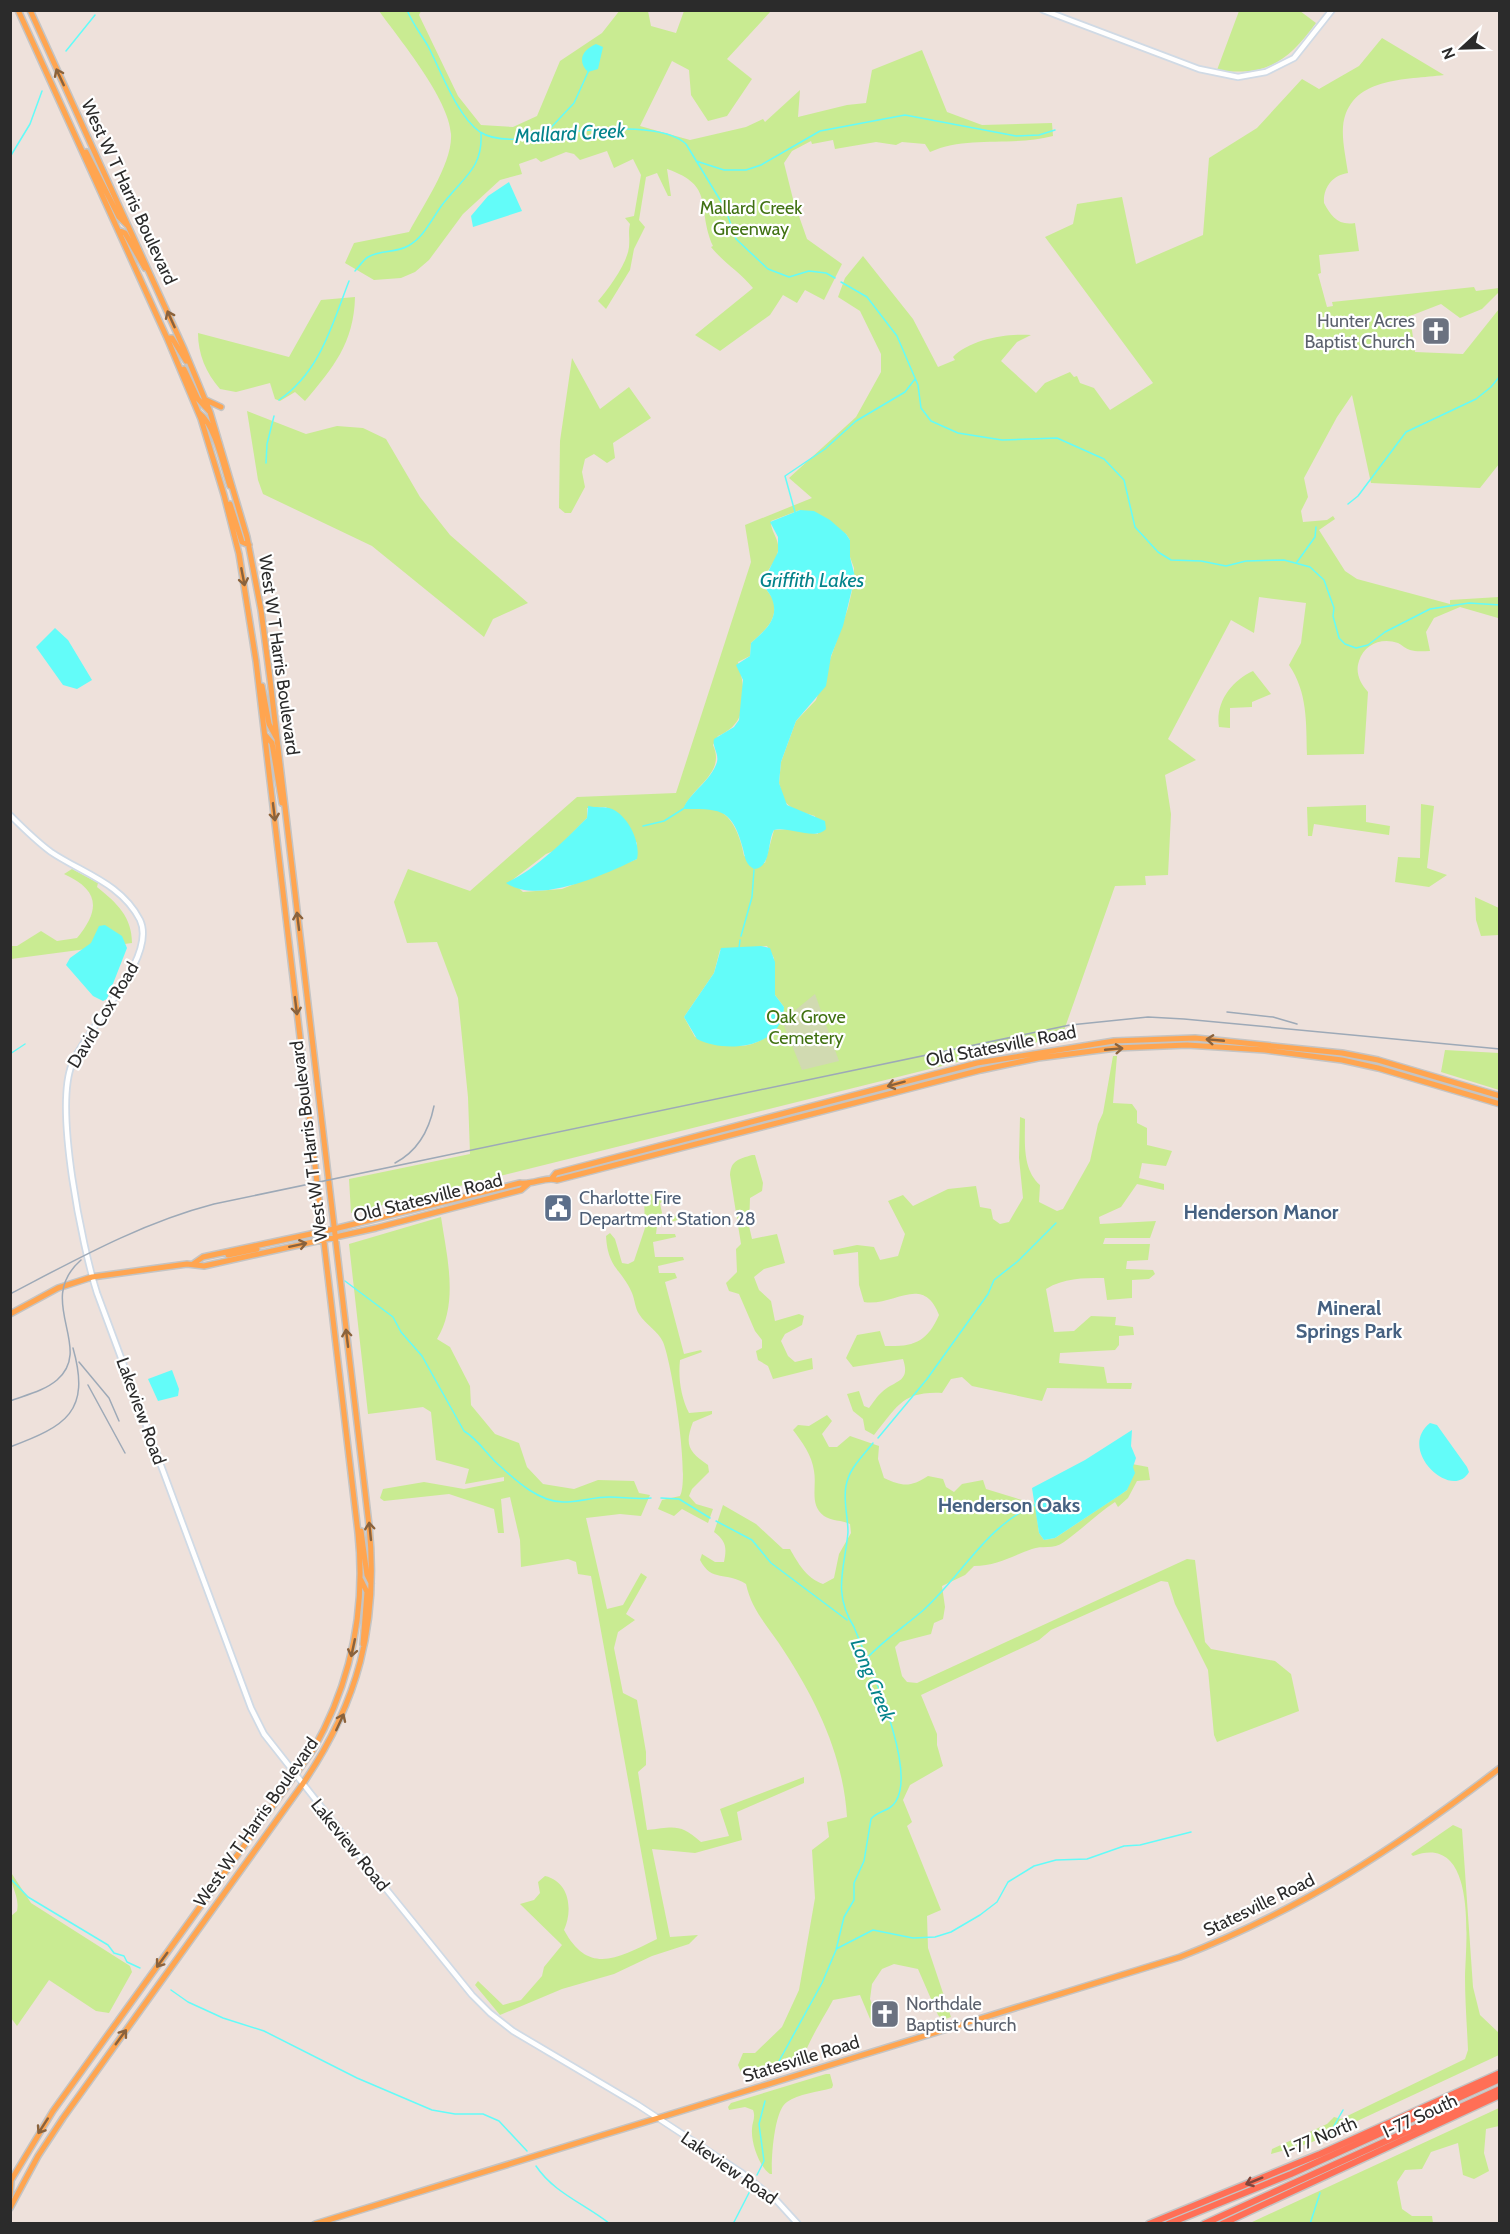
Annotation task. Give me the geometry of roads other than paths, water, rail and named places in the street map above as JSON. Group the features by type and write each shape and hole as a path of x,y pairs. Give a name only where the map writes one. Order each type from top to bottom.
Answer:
{"highway":[{"name":"I-77 North","path":"1149,2223 1320,2154 1500,2073"},
{"path":"1168,2223 1322,2160 1500,2079"},
{"path":"1204,2223 1500,2089"},
{"name":"I-77 South","path":"1221,2223 1500,2096"}],"main road":[{"name":"West W T Harris Boulevard","path":"11,2181 53,2111 295,1776 321,1735 342,1687 356,1633 361,1580 355,1503 265,735 239,554 213,455 198,412 167,338 18,10"},
{"name":"West W T Harris Boulevard","path":"10,2208 54,2130 302,1785 338,1727 362,1661 372,1585 369,1525 277,738 261,610 249,545 205,399 30,10"},
{"path":"1043,10 1209,72 1238,77 1266,72 1294,58 1332,10"},
{"path":"74,133 119,217 129,226"},
{"path":"118,230 125,233 151,277"},
{"path":"167,338 172,338 176,342 197,380"},
{"path":"178,364 183,367 202,406 210,412"},
{"path":"205,399 221,407"},
{"path":"198,412 206,418 235,503 240,510"},
{"path":"213,455 218,462 242,542 249,545"},
{"path":"256,661 269,724 277,738"},
{"path":"265,735 272,743 280,797 286,819"},
{"name":"David Cox Road","path":"10,815 43,846 114,889 131,907 143,930 142,946 135,962 74,1058 67,1078 69,1150 92,1277"},
{"name":"Old Statesville Road","path":"552,1178 556,1173 977,1063 1114,1041 1195,1038 1342,1053 1378,1060 1500,1096"},
{"name":"Old Statesville Road","path":"195,1264 203,1257 323,1232 520,1183 528,1184 552,1178 557,1180 981,1070 1038,1058 1116,1048 1187,1045 1265,1050 1342,1060 1378,1068 1500,1104"},
{"name":"Old Statesville Road","path":"10,1314 58,1288 92,1277 195,1264 204,1266 324,1240 521,1190 528,1184"},
{"path":"195,1264 273,1242"},
{"name":"Lakeview Road","path":"92,1277 251,1708 264,1734 295,1776 472,1995 490,2013 513,2031 658,2119 761,2187 798,2223"},
{"path":"355,1503 367,1575 372,1585"},
{"path":"361,1580 365,1584 367,1596 362,1661"},
{"name":"Statesville Road","path":"315,2223 1138,1972 1213,1944 1289,1909 1364,1866 1419,1830 1500,1768"},
{"path":"10,2196 11,2181"}],"water":[{"path":"596,44 603,47 598,69 588,72 583,64 583,56 587,49"},
{"path":"509,182 522,211 473,227 471,216 488,196"},
{"name":"Griffith Lakes","path":"800,510 814,511 830,520 846,534 850,540 850,557 855,577 843,626 831,656 826,686 796,721 781,762 779,783 787,805 825,821 826,829 815,834 774,830 764,864 754,869 746,861 739,836 729,818 707,809 683,809 714,769 717,759 714,739 734,727 739,720 743,680 736,665 750,656 751,643 769,624 774,613 771,597 763,582 778,552 778,537 770,522"},
{"path":"55,628 68,640 92,680 77,689 63,685 36,647"},
{"path":"588,806 612,809 623,817 635,838 637,859 607,873 553,889 535,891 519,889 506,883 539,863 559,845 587,818"},
{"path":"105,925 122,936 127,948 107,999 103,1001 93,996 66,965 70,958 91,943 99,926"},
{"path":"761,946 770,948 775,962 775,995 784,1007 781,1021 764,1039 751,1044 723,1046 697,1039 684,1017 714,973 721,948"},
{"path":"172,1370 179,1389 178,1396 158,1401 148,1379"},
{"path":"1430,1423 1437,1425 1467,1467 1469,1472 1461,1480 1451,1481 1440,1477 1430,1469 1423,1458 1419,1446 1421,1434"},
{"path":"1132,1430 1131,1446 1136,1458 1133,1467 1135,1473 1127,1490 1055,1538 1044,1540 1039,1533 1032,1488 1085,1460"}],"waterway":[{"name":"Mallard Creek","path":"407,10 457,104 480,132 490,137 515,139 591,130 636,129 677,138 686,144 725,208 736,239 768,269 789,277 809,271 826,273 835,278"},
{"path":"66,51 95,15"},
{"path":"543,136 574,103 589,70"},
{"path":"10,157 30,124 42,91"},
{"path":"696,161 724,170 746,170 761,165 820,131 905,115 1016,136 1039,135 1055,130"},
{"path":"355,271 368,257 377,253 398,250 420,237 441,206 476,163 481,145 481,133"},
{"path":"279,400 293,389 315,362 330,331 349,281"},
{"name":"Mallard Creek","path":"841,282 867,297 897,336 918,385 921,408 931,421 958,433 1002,440 1057,438 1104,459 1124,480 1135,527 1158,552 1171,560 1201,561 1226,566 1246,561 1284,560 1310,567 1324,580 1334,608 1333,616 1339,638 1345,644 1356,648 1368,645 1385,632 1430,609 1469,603 1500,605"},
{"path":"1348,504 1358,496 1406,432 1476,399 1500,376"},
{"path":"795,512 785,476 825,449 856,421 905,392 915,379"},
{"path":"266,463 267,444 274,416"},
{"path":"1297,562 1315,537 1316,527"},
{"path":"643,826 664,821 683,809"},
{"path":"741,936 752,897 754,870"},
{"path":"739,948 740,940"},
{"path":"10,1054 25,1044"},
{"name":"Long Creek","path":"878,1438 927,1379 988,1294 994,1280 1018,1261 1056,1223"},
{"path":"345,1281 393,1317 401,1332 422,1356 464,1431 521,1484 546,1499 563,1502 609,1497 651,1498"},
{"name":"Long Creek","path":"773,2072 822,1983 836,1950 844,1917 854,1900 854,1883 864,1861 871,1819 893,1805 901,1785 896,1740 879,1689 847,1614 842,1591 848,1532 846,1486 853,1468 873,1443"},
{"path":"661,1498 679,1499 710,1518"},
{"path":"867,1658 934,1600 987,1539 1018,1514 1035,1505"},
{"path":"716,1521 752,1540 771,1563 847,1620"},
{"path":"836,1949 873,1930 913,1938 935,1937 951,1932 997,1902 1008,1882 1034,1866 1056,1860 1087,1859 1124,1846 1140,1845 1191,1832"},
{"path":"10,1878 28,1897 108,1945 114,1953 124,1956 127,1962 140,1968"},
{"path":"171,1990 188,2002 223,2018 264,2031 357,2078 432,2110 455,2114 483,2114 499,2121 527,2151"},
{"name":"Long Creek","path":"757,2175 764,2161 759,2124 765,2101"},
{"path":"1333,2135 1334,2126 1343,2110"},
{"path":"536,2166 552,2184 610,2224"},
{"name":"Long Creek","path":"733,2224 752,2187"},
{"path":"1310,2224 1320,2193"}],"railway":[{"path":"1227,1012 1273,1017 1297,1024"},
{"path":"10,1294 135,1232 214,1204 1070,1025 1148,1017 1184,1019 1500,1049"},
{"path":"395,1163 410,1153 426,1132 434,1106"},
{"path":"10,1401 52,1384 67,1367 70,1353 63,1291 68,1276 81,1260"},
{"path":"10,1447 46,1432 69,1414 76,1402 79,1388 73,1348"},
{"path":"79,1362 109,1398 119,1421"},
{"path":"88,1385 125,1453"}],"place":[{"name":"Hunter Acres Baptist Church","path":"1436,331"},
{"name":"Charlotte Fire Department Station 28","path":"558,1208"},
{"name":"Northdale Baptist Church","path":"885,2014"}],"district":[{"name":"Henderson Manor","path":"1261,1212"},
{"name":"Mineral Springs Park","path":"1349,1320"},
{"name":"Henderson Oaks","path":"1009,1505"}],"park label":[{"name":"Mallard Creek Greenway","path":"751,218"},
{"name":"Oak Grove Cemetery","path":"806,1027"}]}
